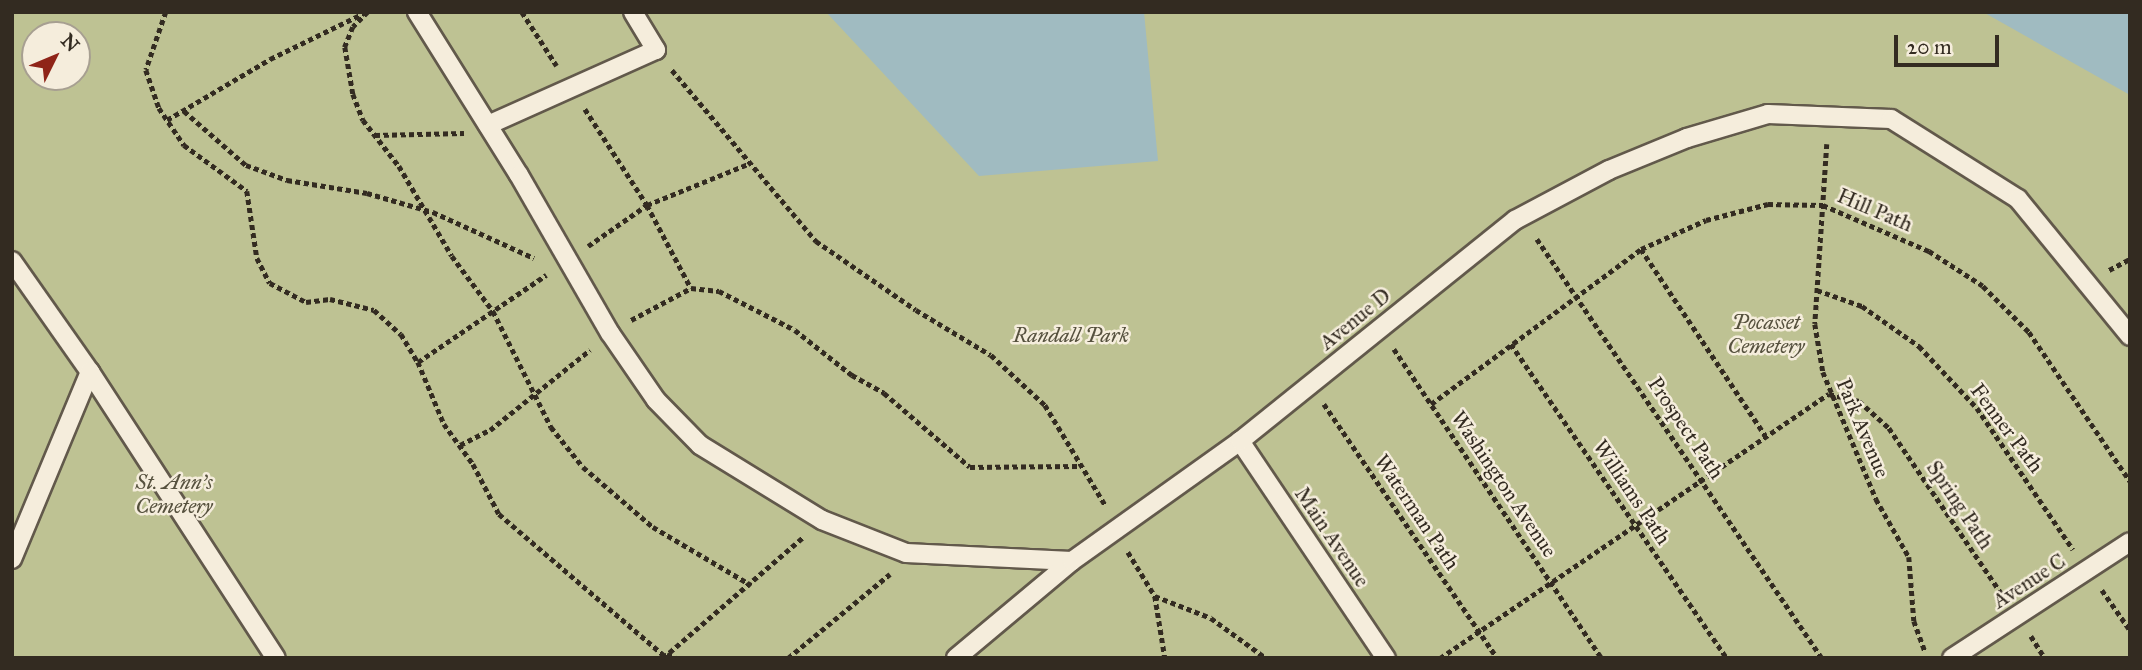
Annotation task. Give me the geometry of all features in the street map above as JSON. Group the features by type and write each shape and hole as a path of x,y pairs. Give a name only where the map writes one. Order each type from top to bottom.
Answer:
{"lane":[{"path":"417,12 488,125 610,333 656,400 700,445 821,520 915,554 1072,561"},
{"path":"488,125 656,50 633,12"},
{"name":"Avenue D","path":"956,658 1072,561 1240,441 1521,217 1609,170 1687,138 1768,114 1891,119 2018,199 2130,335"},
{"path":"12,261 90,372 275,658"},
{"path":"12,559 90,372"},
{"name":"Main Avenue","path":"1240,441 1386,658"},
{"name":"Avenue C","path":"1952,658 2130,542"}],"path":[{"path":"166,12 146,70 167,120 184,145 247,191 257,258 270,283 306,302 330,299 374,310 401,334 499,514 666,657 676,658"},
{"path":"167,120 270,59 367,12"},
{"path":"367,12 353,27 345,47 353,94 374,135 429,211 452,256 493,311 559,437 611,492 653,527 751,585"},
{"path":"522,12 647,205 691,288"},
{"path":"656,50 816,241 916,310 991,355 1045,405 1119,527 1132,562 1155,596 1165,658"},
{"path":"184,111 246,165 287,180 367,193 429,211 545,264"},
{"name":"Park Avenue","path":"1829,116 1815,324 1829,394 1909,558 1914,621 1930,658"},
{"path":"374,135 460,134 488,125"},
{"name":"Hill Path","path":"1431,404 1641,249 1706,220 1768,204 1823,205 1929,251 1983,286 2029,332 2130,481"},
{"name":"Prospect Path","path":"1521,217 1578,293 1822,658"},
{"path":"1641,249 1765,435"},
{"path":"460,445 490,430 536,396 610,333 691,288 735,297 795,330 852,375 884,393 970,467 1082,466"},
{"name":"Fenner Path","path":"1818,290 1862,306 1919,346 1977,408 2130,630"},
{"name":"Washington Avenue","path":"1380,328 1602,658"},
{"name":"Williams Path","path":"1511,344 1727,658"},
{"name":"Waterman Path","path":"1311,384 1497,658"},
{"path":"1440,658 1765,435 1793,423 1829,394"},
{"name":"Spring Path","path":"1829,394 1859,401 1889,428 2045,658"},
{"path":"666,657 751,585 821,520"},
{"path":"788,658 915,554"},
{"path":"1155,596 1210,618 1266,658"}],"green space":[{"name":"Randall Park","path":"12,12 2130,12 2130,658 12,658"}],"water":[{"path":"826,12 1144,12 1158,161 979,176"},
{"path":"1983,12 2130,12 2130,95"}],"park label":[{"name":"Pocasset Cemetery","path":"1766,334"},
{"name":"St. Ann's Cemetery","path":"174,494"}]}
